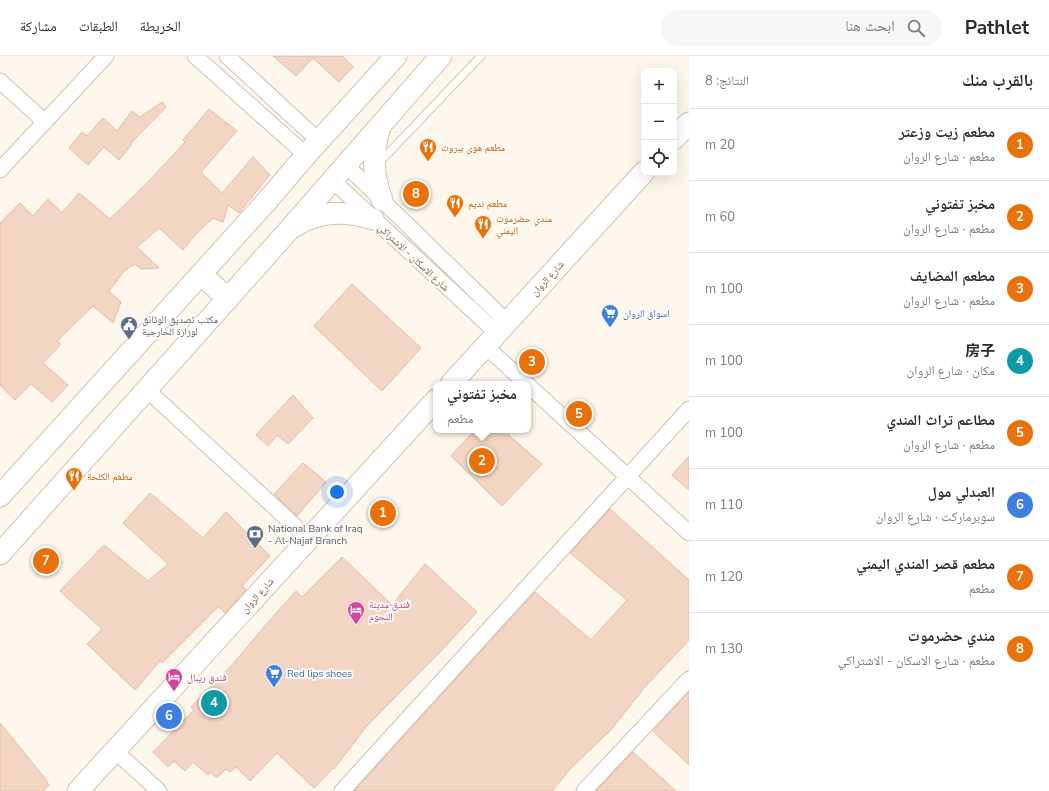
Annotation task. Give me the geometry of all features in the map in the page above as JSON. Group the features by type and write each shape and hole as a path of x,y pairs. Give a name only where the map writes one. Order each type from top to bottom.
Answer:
{"main road":[{"path":"0,496 268,201 312,148 396,56"},
{"path":"0,554 228,299 441,56"},
{"path":"382,123 376,138 374,153 376,185 382,200"},
{"path":"677,136 689,123"},
{"name":"شارع الروان","path":"453,381 641,175"},
{"path":"288,231 300,223 329,213 359,215 373,219"},
{"path":"201,274 228,299"},
{"name":"شارع الروان","path":"78,791 433,403"}],"street":[{"path":"0,170 106,56"},
{"path":"195,56 312,148"},
{"path":"227,56 312,148"},
{"path":"0,81 45,122"},
{"name":"شارع الاسكان - الاشتراكي","path":"346,165 382,200 497,333"},
{"name":"شارع الاسكان - الاشتراكي","path":"332,180 497,333"},
{"path":"497,333 525,381"},
{"path":"146,389 309,539"},
{"path":"531,389 689,534"},
{"path":"342,791 689,409"},
{"path":"584,791 689,679"},
{"path":"115,751 159,791"}],"lane":[{"path":"374,169 482,56"}],"building":[{"path":"273,56 343,56 353,67 339,82 313,58 296,76"},
{"path":"162,102 166,107 131,143 132,144 119,160 104,147 88,165 69,148 82,132 87,136 103,118 117,131 132,111 140,117"},
{"path":"209,109 237,131 201,172 222,193 253,157 270,175 239,213 228,205 223,222 213,218 195,235 183,250 159,228 137,247 159,268 141,269 135,264 125,270 109,291 121,302 113,323 93,306 57,341 61,344 43,363 68,385 52,402 31,384 15,400 0,385 0,223 20,203 33,216 48,199 62,213 79,193 110,219 147,183 185,142 183,140"},
{"path":"352,284 421,348 382,391 314,326"},
{"path":"293,395 313,418 288,444 277,435 268,446 256,435"},
{"path":"472,433 506,433 542,464 502,506 451,456"},
{"path":"689,456 689,490 672,475"},
{"path":"303,463 326,482 297,516 274,494"},
{"path":"150,493 203,538 226,512 270,556 242,586 246,590 225,613 218,607 162,663 160,661 135,690 87,644 102,629 60,591 104,545 148,581 168,564 123,523"},
{"path":"610,509 689,580 689,640 644,688 610,731 572,767 552,791 354,791 535,592 591,640 627,600 570,553"},
{"path":"342,557 392,605 425,564 477,612 366,727 334,769 333,768 314,788 277,753 250,781 236,767 230,772 226,769 217,778 210,772 208,775 193,762 185,771 174,761 168,767 153,752 194,710 191,707 233,664 296,591 302,597"},
{"path":"689,692 689,765 653,731"},
{"path":"0,723 44,777 49,785 43,791 0,791"},
{"path":"633,752 676,791 596,791"}],"place":[{"name":"مطعم هوى بيروت","path":"428,162"},
{"name":"مندي حضرموت","path":"416,194"},
{"name":"مطعم نديم","path":"455,218"},
{"name":"مندي حضرموت اليمني","path":"483,239"},
{"name":"اسواق الروان","path":"610,328"},
{"name":"مكتب تصديق الوثائق لوزارة الخارجية","path":"129,340"},
{"name":"مطعم المضايف","path":"532,362"},
{"name":"مطاعم تراث المندي","path":"579,414"},
{"name":"مخبز تفتوني","path":"482,461"},
{"name":"مطعم الكلحة","path":"74,491"},
{"name":"مطعم زيت وزعتر","path":"383,513"},
{"name":"National Bank of Iraq - Al-Najaf Branch","path":"255,549"},
{"name":"مطعم قصر المندي اليمني","path":"46,561"},
{"name":"فندق مدينة النجوم","path":"356,625"},
{"name":"Red lips shoes","path":"274,688"},
{"name":"فندق ريبال","path":"174,692"},
{"name":"房子","path":"214,703"},
{"name":"العبدلي مول","path":"169,716"}]}
